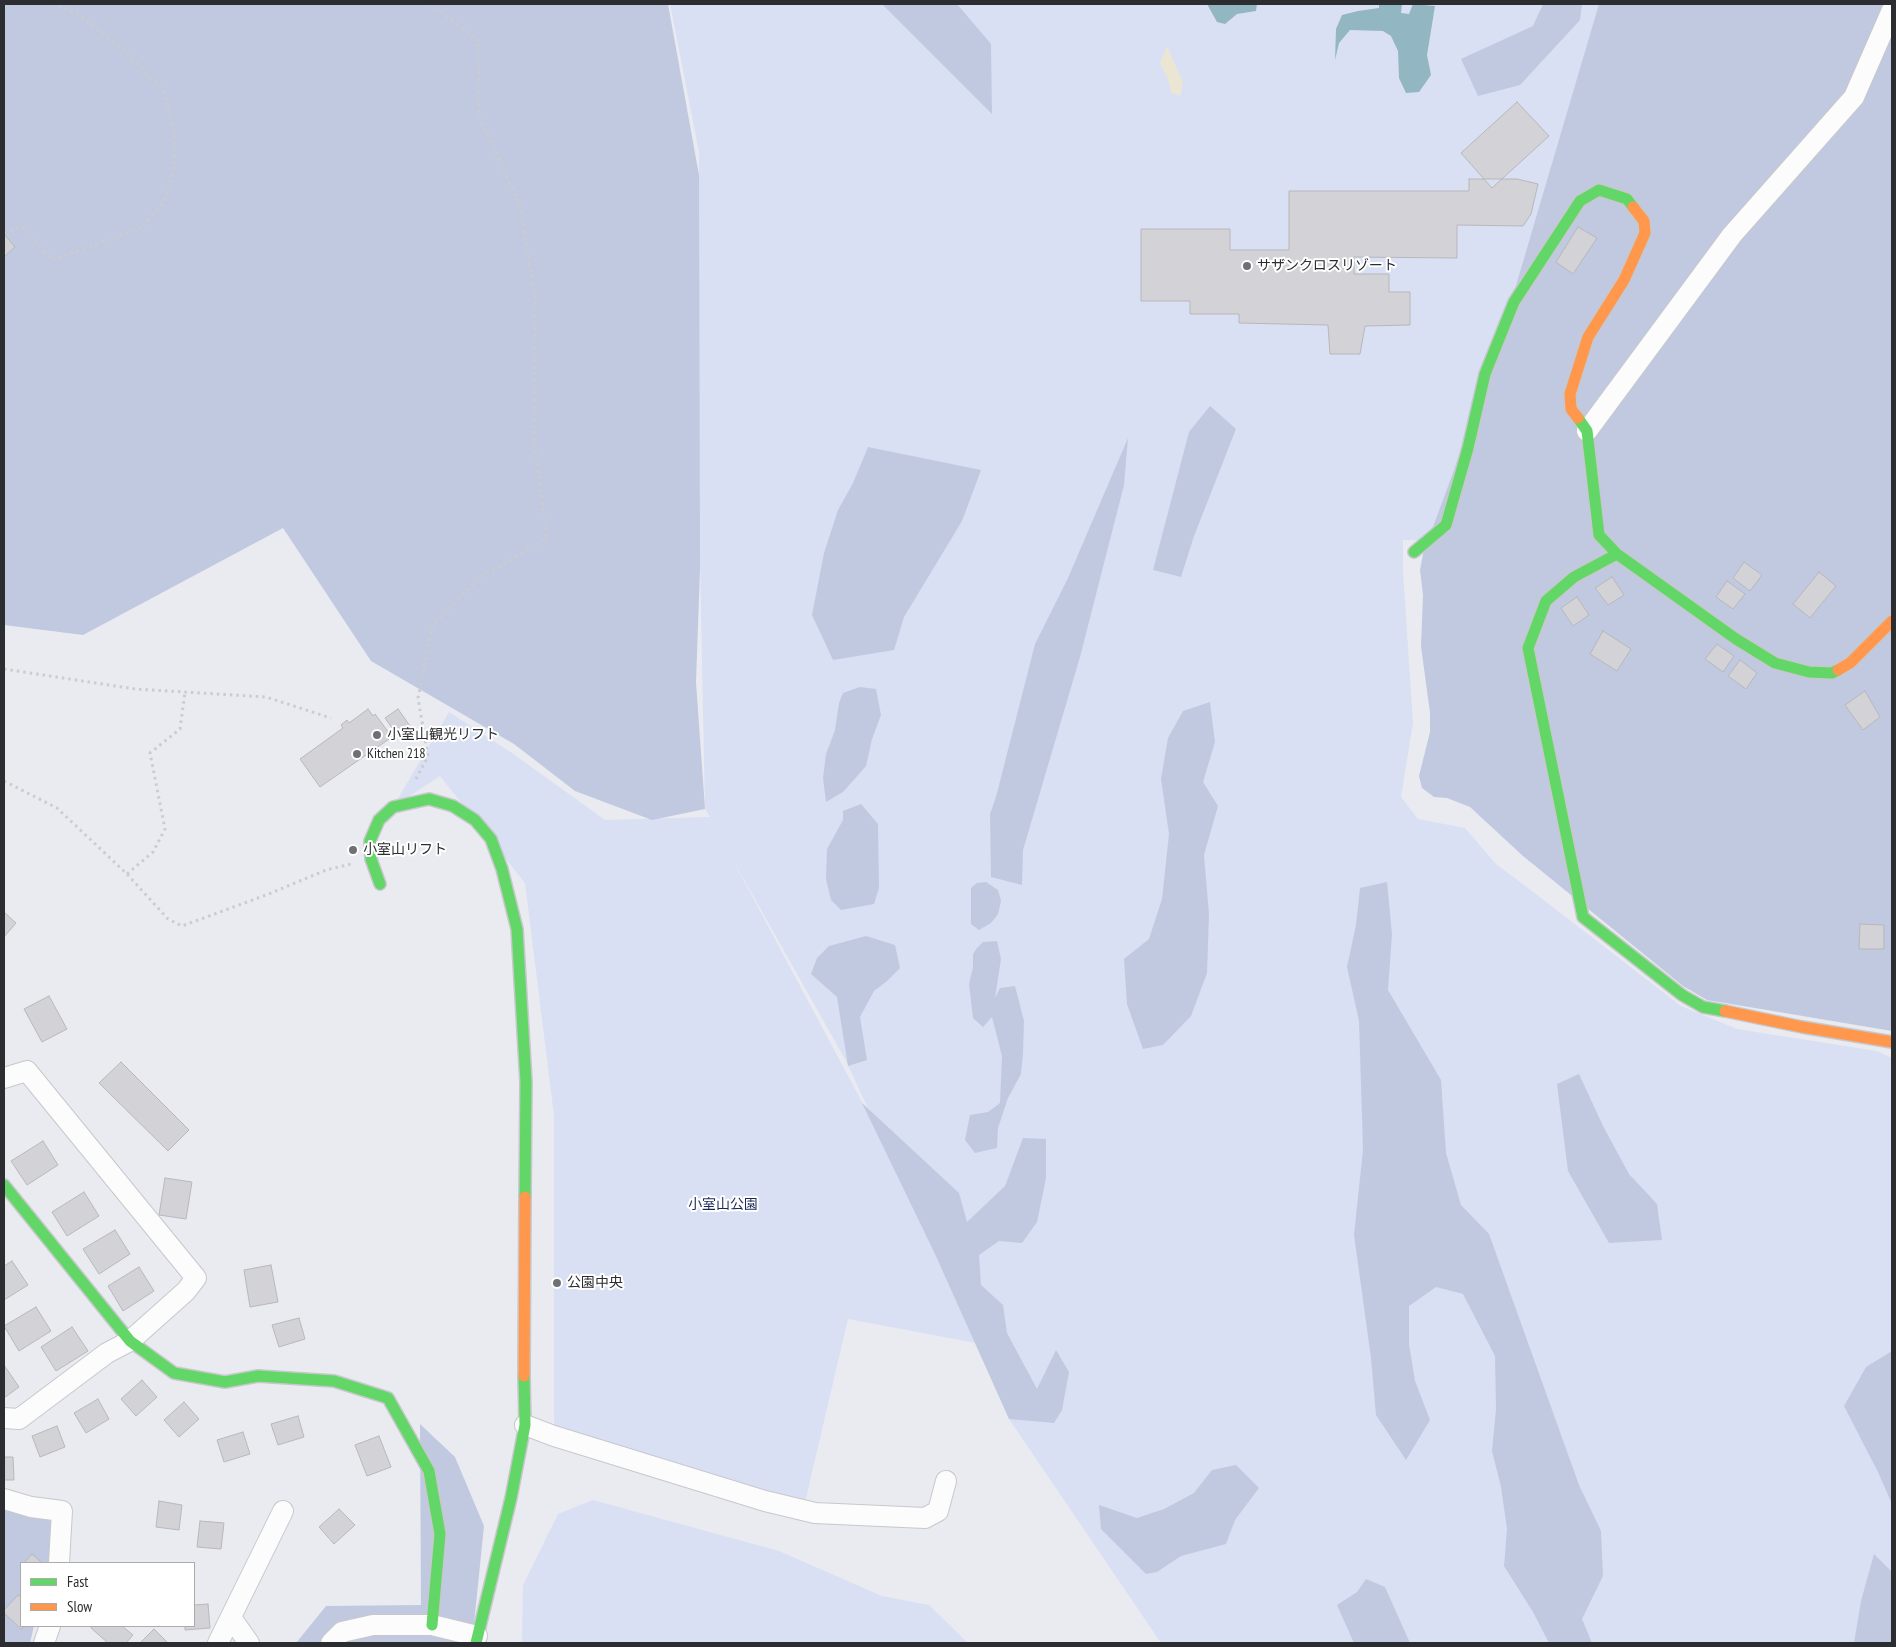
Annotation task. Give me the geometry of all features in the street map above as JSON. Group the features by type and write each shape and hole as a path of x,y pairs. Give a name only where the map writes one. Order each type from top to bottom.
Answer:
{"street":[{"path":"1587,431 1732,235 1854,97 1892,10"},
{"path":"1414,552 1446,525 1468,448 1485,374 1514,302 1580,201 1599,190 1627,199 1644,221 1645,233 1624,280 1588,337 1570,394 1570,409 1587,431 1599,535 1617,554 1752,650 1775,663 1809,672 1832,673 1850,663 1892,620"},
{"path":"1617,554 1574,577 1546,601 1528,648 1583,917 1682,995 1703,1006 1793,1026 1892,1042"},
{"path":"331,1643 342,1632 373,1625 432,1625 477,1640 511,1498 525,1425 523,1353 526,1082 516,929 502,869 491,840 474,820 453,806 429,799 393,807 380,820 370,840 371,860 380,884"},
{"path":"4,1078 27,1070 196,1278 186,1290 130,1341 107,1352 20,1419 4,1418"},
{"path":"4,1185 130,1341 174,1373 225,1382 258,1376 334,1381 388,1398 429,1471 440,1534 432,1625"},
{"path":"525,1425 554,1436 765,1502 815,1513 925,1518 938,1511 946,1481"},
{"path":"4,1499 31,1507 62,1511 59,1562"},
{"path":"218,1643 232,1619 283,1511"},
{"path":"232,1619 249,1643"},
{"path":"44,1643 50,1627"}],"path":[{"path":"4,233 22,226 52,260 141,228 166,200 174,167 175,132 163,90 122,48 78,14 54,4"},
{"path":"412,802 412,788 428,756 418,698 432,627 479,578 547,539 534,440 535,296 520,205 479,116 479,41 431,4"},
{"path":"4,668 135,689 266,697 331,718"},
{"path":"127,874 153,852 165,829 150,753 180,729 185,692"},
{"path":"4,781 57,808 127,874 168,919 182,926 266,895 326,870 371,860"}],"green space":[{"name":"小室山公園","path":"670,4 1638,4 1438,541 1403,540 1403,571 1413,723 1401,797 1418,819 1465,828 1496,864 1681,1006 1737,1029 1877,1051 1892,1058 1892,1643 1161,1643 1009,1419 976,1343 848,1319 802,1515 554,1436 554,1116 525,883 440,776 393,807 449,712 512,753 605,820 710,817 705,809 698,468 699,152","holes":["729,853 846,1061 878,1130"]},
{"path":"593,1500 779,1551 882,1596 929,1605 968,1643 522,1643 523,1585 558,1514"}],"shaded area":[{"path":"4,4 668,4 699,175 700,569 696,682 705,809 652,820 575,791 514,744 371,661 283,528 83,635 4,625"},
{"path":"882,4 957,4 991,44 992,114"},
{"path":"1207,4 1257,4 1256,11 1237,14 1225,24 1217,22"},
{"path":"1379,4 1402,4 1401,13 1409,14 1413,4 1435,6 1427,55 1431,75 1419,92 1406,93 1399,78 1398,51 1391,36 1383,31 1350,30 1339,43 1335,60 1336,29 1342,15 1379,8"},
{"path":"1543,4 1582,4 1580,20 1520,85 1478,96 1461,59 1533,26"},
{"path":"1599,4 1892,4 1892,1031 1707,1000 1683,986 1523,856 1470,807 1447,798 1434,797 1422,788 1419,776 1430,732 1430,713 1421,646 1423,595 1420,570 1423,554 1492,367"},
{"path":"1210,406 1236,429 1194,536 1181,577 1153,570 1189,432"},
{"path":"1128,438 1124,485 1080,657 1023,850 1022,885 991,877 990,814 1035,644 1068,578"},
{"path":"868,447 981,470 962,521 904,617 894,650 833,660 812,615 824,553 838,510 853,483"},
{"path":"860,687 876,689 881,715 872,739 866,766 843,792 826,802 823,778 826,754 835,730 839,703 843,693"},
{"path":"1210,702 1215,742 1203,782 1218,806 1204,855 1209,914 1207,973 1191,1016 1163,1045 1143,1049 1127,1004 1124,959 1149,939 1162,899 1169,834 1161,779 1168,738 1183,711"},
{"path":"861,804 878,824 879,888 874,904 841,910 831,900 826,879 827,849 843,820 843,811"},
{"path":"986,882 998,890 1001,901 998,914 991,923 979,930 971,924 971,888 977,883"},
{"path":"1387,882 1392,934 1388,990 1441,1080 1446,1153 1461,1205 1489,1234 1579,1485 1601,1531 1603,1576 1582,1619 1592,1643 1549,1643 1533,1612 1504,1566 1507,1529 1501,1487 1492,1451 1496,1409 1495,1356 1463,1294 1436,1287 1409,1306 1409,1344 1415,1381 1430,1420 1406,1460 1376,1415 1371,1358 1354,1235 1363,1150 1359,1021 1347,967 1356,925 1360,888"},
{"path":"866,936 895,945 900,968 874,991 860,1017 867,1060 848,1066 837,997 811,974 817,958 829,946"},
{"path":"997,941 1001,959 995,998 1000,988 1015,986 1024,1021 1021,1074 1008,1098 998,1128 997,1148 975,1153 965,1140 970,1115 988,1112 1000,1103 1002,1056 992,1017 983,1027 973,1018 969,984 973,967 973,954 983,942"},
{"path":"1579,1074 1603,1126 1629,1174 1657,1204 1662,1240 1609,1243 1568,1171 1557,1084"},
{"path":"862,1103 959,1193 967,1222 1005,1186 1023,1138 1046,1139 1046,1178 1037,1222 1022,1243 999,1241 979,1255 981,1285 1003,1305 1007,1333 1037,1389 1056,1350 1069,1372 1062,1410 1054,1423 1009,1419 935,1254"},
{"path":"1892,1351 1892,1504 1878,1472 1844,1406 1866,1367"},
{"path":"420,1424 455,1457 484,1526 472,1643 296,1643 326,1606 421,1605"},
{"path":"1236,1465 1259,1488 1235,1520 1226,1544 1181,1556 1157,1572 1146,1574 1101,1529 1099,1505 1137,1518 1164,1509 1194,1493 1212,1470"},
{"path":"4,1490 62,1511 49,1562 20,1562 20,1627 34,1627 30,1643 4,1643"},
{"path":"1874,1554 1892,1572 1892,1643 1854,1643 1861,1601"},
{"path":"1366,1579 1385,1587 1410,1643 1354,1643 1337,1605 1357,1592"}],"sand":[{"path":"1167,46 1183,82 1180,96 1171,92 1168,79 1160,63"}],"building":[{"path":"1517,102 1549,136 1492,188 1461,153"},
{"name":"サザンクロスリゾート","path":"1469,179 1517,179 1538,184 1531,214 1523,226 1457,225 1457,258 1354,257 1354,274 1389,274 1389,292 1410,292 1410,325 1365,326 1360,354 1330,354 1328,325 1239,323 1239,314 1190,314 1190,301 1141,301 1141,229 1230,229 1230,250 1289,250 1289,191 1469,191"},
{"path":"1578,227 1597,238 1573,274 1556,262"},
{"path":"4,234 15,247 4,257"},
{"path":"1744,562 1762,575 1750,591 1733,578"},
{"path":"1819,572 1836,586 1810,618 1793,604"},
{"path":"1612,577 1624,595 1608,605 1595,588"},
{"path":"1727,581 1745,594 1733,609 1716,597"},
{"path":"1577,597 1589,615 1573,626 1561,608"},
{"path":"1603,631 1631,649 1617,671 1590,654"},
{"path":"1717,644 1734,656 1723,672 1705,659"},
{"path":"1740,660 1757,673 1746,689 1728,676"},
{"path":"1865,691 1880,717 1863,730 1845,705"},
{"path":"368,709 373,716 375,714 392,737 320,787 300,759 343,728 341,725 347,720 349,723"},
{"path":"398,709 410,726 397,735 385,718"},
{"path":"4,912 16,923 4,937"},
{"path":"1860,924 1884,925 1884,949 1859,949"},
{"path":"49,996 67,1029 42,1042 24,1009"},
{"path":"121,1062 189,1130 168,1151 99,1083"},
{"path":"43,1141 58,1165 27,1185 11,1161"},
{"path":"165,1178 192,1182 186,1219 159,1215"},
{"path":"84,1192 99,1216 67,1236 52,1212"},
{"path":"115,1230 130,1254 99,1274 83,1249"},
{"path":"12,1261 28,1285 4,1300 4,1266"},
{"path":"271,1265 278,1302 250,1307 244,1270"},
{"path":"139,1267 154,1291 123,1311 108,1286"},
{"path":"36,1307 51,1331 19,1351 4,1326"},
{"path":"299,1318 305,1339 279,1347 272,1325"},
{"path":"72,1327 88,1351 56,1371 41,1347"},
{"path":"4,1365 19,1387 4,1398"},
{"path":"142,1380 157,1397 136,1416 121,1399"},
{"path":"98,1399 109,1419 86,1433 74,1413"},
{"path":"184,1402 199,1419 179,1437 164,1420"},
{"path":"298,1416 304,1437 278,1445 271,1424"},
{"path":"57,1426 65,1447 40,1457 32,1436"},
{"path":"243,1432 250,1454 224,1462 217,1440"},
{"path":"379,1436 391,1467 367,1476 355,1445"},
{"path":"4,1457 13,1457 14,1480 4,1480"},
{"path":"159,1501 182,1505 179,1530 156,1527"},
{"path":"339,1509 355,1525 334,1544 319,1527"},
{"path":"200,1521 224,1523 221,1549 197,1547"},
{"path":"32,1554 41,1562 25,1562"},
{"path":"18,1595 20,1596 20,1627 24,1627 21,1629 4,1613 4,1610"},
{"path":"208,1604 210,1628 185,1630 185,1627 195,1627 195,1605"},
{"path":"123,1627 133,1635 126,1643 108,1643 91,1628"},
{"path":"154,1629 168,1643 140,1643"}],"traffic: fast":[{"path":"1414,552 1446,525 1468,448 1485,374 1514,302 1580,201 1599,190 1627,199 1633,207"},
{"path":"1578,418 1587,431 1599,535 1617,554 1736,639 1775,663 1809,672 1832,673 1838,670"},
{"path":"1617,554 1574,577 1546,601 1528,648 1583,917 1682,995 1703,1007 1725,1011"},
{"path":"380,884 371,859 370,841 379,820 393,807 429,799 453,806 475,820 491,839 502,869 517,929 526,1082 525,1197"},
{"path":"4,1185 130,1341 174,1373 225,1382 258,1376 334,1381 388,1398 429,1471 440,1534 432,1625"},
{"path":"476,1643 511,1498 525,1425 524,1376"}],"traffic: slow":[{"path":"1578,418 1571,409 1570,394 1588,337 1624,280 1645,233 1644,221 1633,207"},
{"path":"1838,670 1850,663 1892,621"},
{"path":"1725,1011 1802,1027 1892,1042"},
{"path":"524,1376 525,1197"}],"place":[{"name":"サザンクロスリゾート","path":"1247,266"},
{"name":"小室山観光リフト","path":"377,735"},
{"name":"Kitchen 218","path":"357,754"},
{"name":"小室山リフト","path":"353,850"},
{"name":"公園中央","path":"557,1283"}]}
